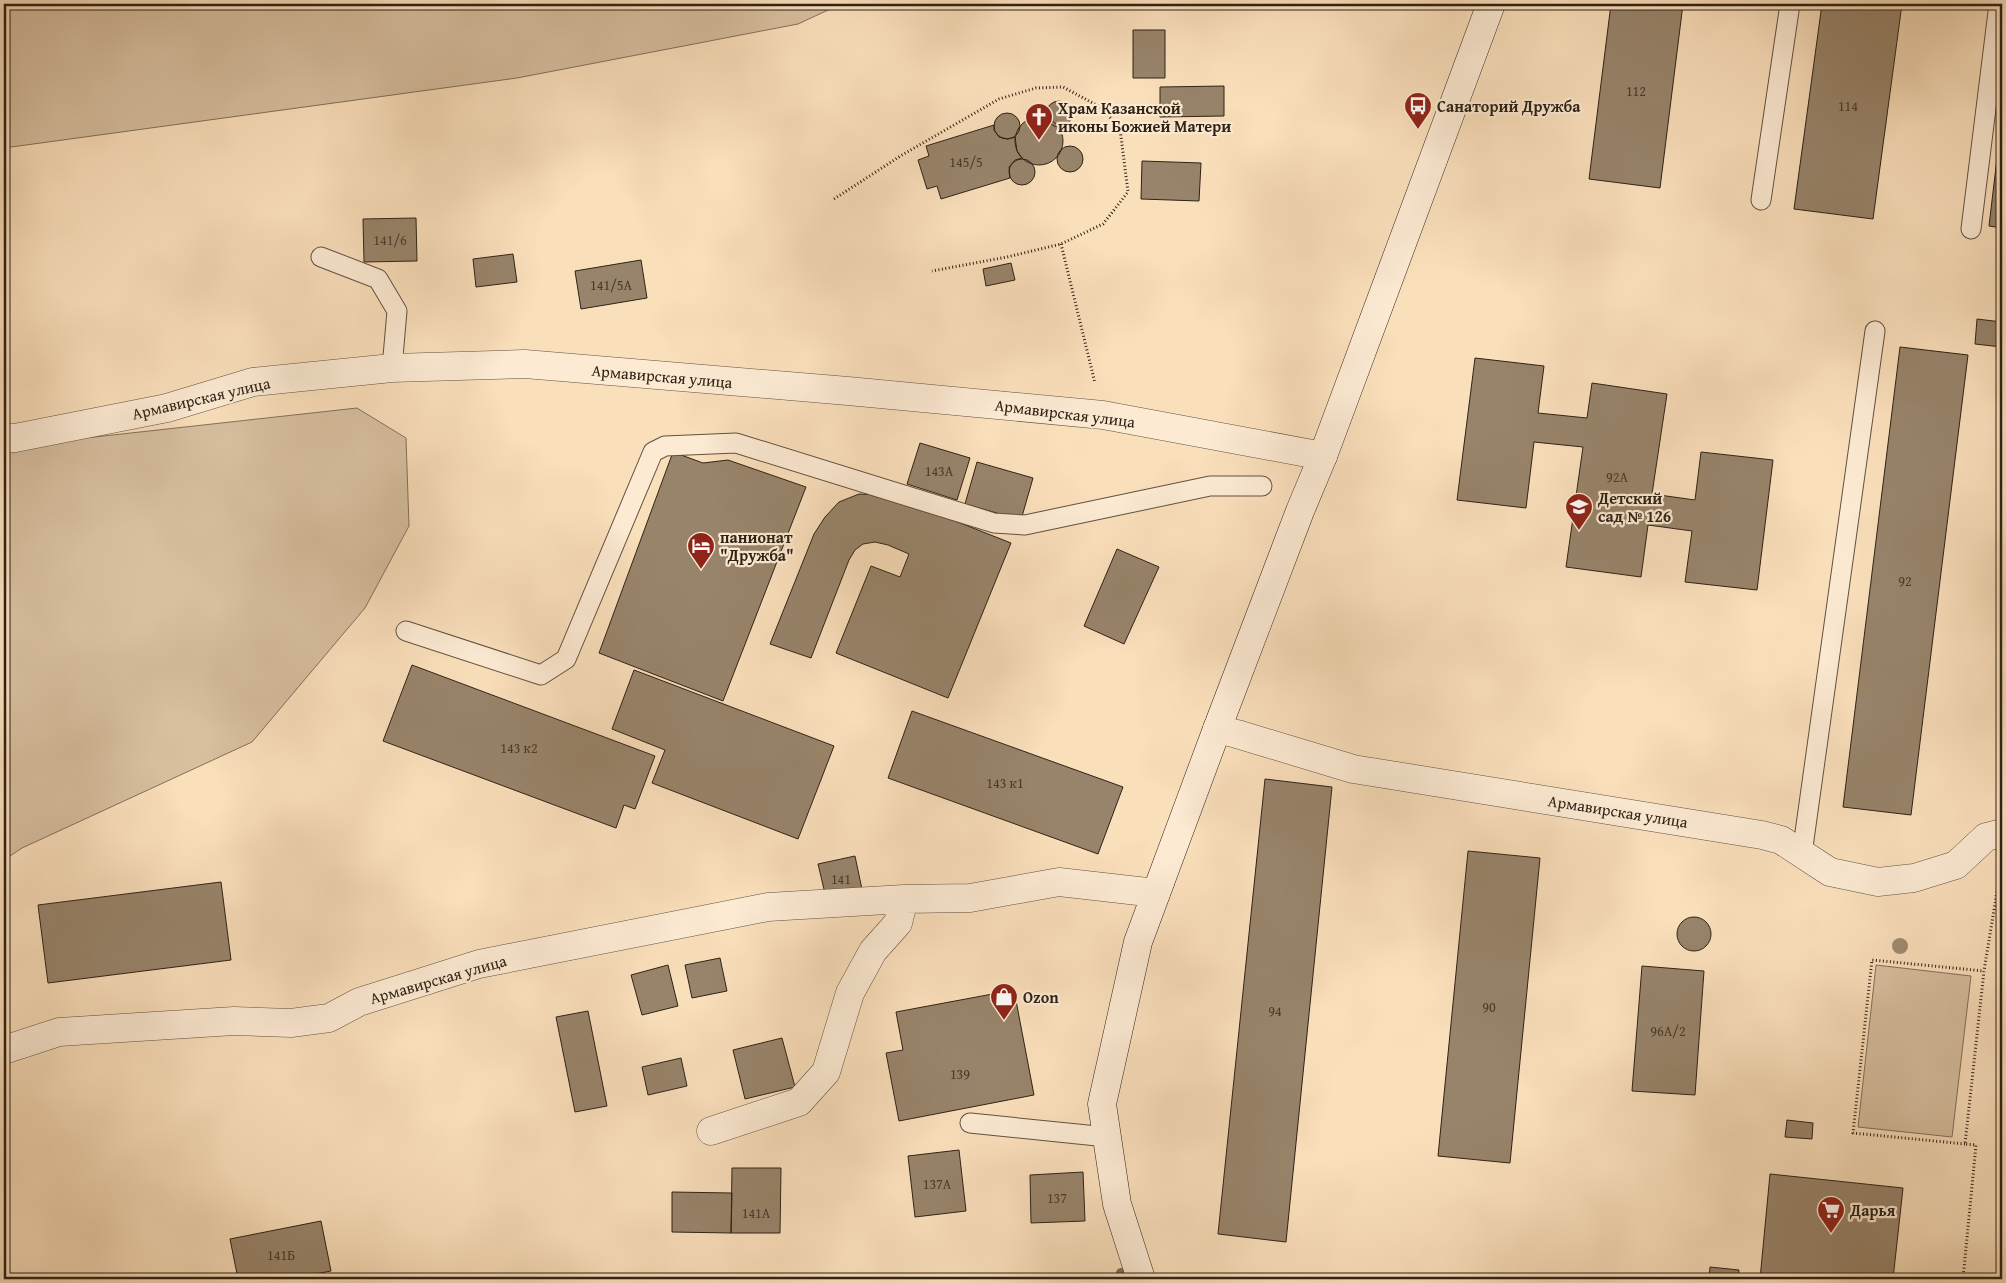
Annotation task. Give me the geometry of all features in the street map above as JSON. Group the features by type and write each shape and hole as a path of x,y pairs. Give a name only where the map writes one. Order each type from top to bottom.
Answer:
{"street":[{"path":"1141,1279 1116,1204 1102,1104 1138,942 1217,729 1300,511 1323,456 1491,4"},
{"name":"Армавирская улица","path":"4,438 24,436 167,408 253,382 392,368 525,364 1103,415 1323,456"},
{"name":"Армавирская улица","path":"1217,729 1352,769 1762,835 1781,840 1830,872 1878,882 1914,878 1956,865 1986,837 2002,833"},
{"name":"Армавирская улица","path":"4,1050 59,1032 234,1022 291,1023 329,1018 358,1002 479,964 768,907 904,899 970,898 1059,882 1156,893"},
{"path":"711,1132 799,1102 826,1072 850,993 873,951 898,923 904,899"}],"lane":[{"path":"1761,200 1790,4"},
{"path":"1971,229 1999,4"},
{"path":"321,257 378,279 397,311 392,368"},
{"path":"1802,854 1875,331"},
{"path":"406,631 541,675 566,659 653,452 665,446 736,443 994,523 1024,525 1210,486 1262,486"},
{"path":"970,1124 1107,1137"}],"path":[{"path":"834,199 902,155 999,99 1036,88 1063,87 1102,108 1120,129 1128,192 1103,224 1061,244 932,270"},
{"path":"1061,244 1103,415"},
{"path":"1965,1144 1984,971 2002,862"},
{"path":"1963,1279 1976,1145 1853,1133 1872,960 1984,971"}],"shaded area":[{"path":"4,4 841,4 798,24 517,78 4,148"},
{"path":"357,408 406,438 409,526 365,608 252,742 22,848 4,860 4,447"},
{"path":"1876,965 1971,976 1952,1137 1858,1127"}],"building":[{"path":"1611,4 1683,4 1660,188 1589,179"},
{"path":"1822,4 1902,4 1873,219 1794,209"},
{"path":"1133,30 1165,30 1165,78 1133,78"},
{"path":"1224,86 1224,116 1160,117 1160,87"},
{"path":"1059,101 1069,104 1072,114 1069,124 1059,127 1049,124 1046,114 1049,104"},
{"path":"1007,113 1016,117 1020,126 1016,135 1007,139 998,135 994,126 998,117"},
{"path":"2002,116 2002,228 1989,226"},
{"path":"1034,117 1044,117 1053,121 1059,127 1062,132 1062,150 1053,161 1044,165 1034,165 1025,161 1019,155 1015,146 1015,136 1019,127 1025,121"},
{"path":"994,125 994,130 999,137 1008,139 1015,137 1017,151 1022,158 1015,160 1009,167 1010,178 941,199 937,186 927,189 918,160 929,156 926,146"},
{"path":"1070,146 1079,150 1083,159 1079,168 1070,172 1061,168 1057,159 1061,150"},
{"path":"1022,159 1031,163 1035,172 1031,181 1022,185 1013,181 1009,172 1013,163"},
{"path":"1142,161 1201,163 1199,201 1141,199"},
{"path":"416,218 417,261 364,262 363,219"},
{"path":"513,254 517,282 476,287 473,259"},
{"path":"641,260 647,298 581,309 575,271"},
{"path":"1011,263 1015,280 986,286 983,269"},
{"path":"1977,319 2002,322 2002,347 1975,344"},
{"path":"1900,347 1968,355 1911,815 1843,807"},
{"path":"1475,358 1544,366 1538,413 1587,418 1592,383 1667,394 1652,494 1695,500 1701,452 1773,460 1757,590 1685,582 1692,531 1648,525 1641,577 1566,567 1583,447 1534,442 1526,508 1457,500"},
{"path":"920,443 970,458 957,500 907,484"},
{"name":"панионат \"Дружба\"","path":"673,452 703,463 728,460 806,487 723,701 599,653"},
{"path":"977,462 1033,478 1021,520 965,504"},
{"path":"859,494 878,495 927,510 1011,543 948,698 836,653 871,566 900,577 909,554 888,545 875,542 863,544 855,550 849,560 811,658 770,644 814,534 825,517 839,502"},
{"path":"1117,549 1159,567 1124,644 1084,626"},
{"path":"412,665 655,756 635,809 624,805 616,828 383,741"},
{"path":"634,670 834,746 798,839 652,783 665,750 612,729"},
{"path":"912,711 1123,787 1098,854 888,778"},
{"path":"1265,779 1332,787 1286,1242 1218,1234"},
{"path":"1468,851 1540,858 1510,1163 1438,1156"},
{"path":"855,856 863,894 827,902 818,864"},
{"path":"221,882 231,960 48,983 38,905"},
{"path":"1694,917 1706,922 1711,934 1706,946 1694,951 1682,946 1677,934 1682,922"},
{"path":"720,958 727,991 692,998 685,965"},
{"path":"668,965 678,1006 642,1015 631,975"},
{"path":"1642,966 1704,971 1695,1095 1632,1091"},
{"path":"1014,990 1034,1095 899,1121 886,1053 903,1050 896,1012"},
{"path":"588,1011 607,1106 575,1112 556,1017"},
{"path":"782,1038 795,1087 745,1099 733,1050"},
{"path":"681,1058 687,1086 648,1095 642,1067"},
{"path":"1787,1120 1813,1123 1812,1139 1785,1137"},
{"path":"959,1150 966,1211 915,1217 908,1156"},
{"path":"732,1168 781,1168 780,1233 731,1233"},
{"path":"1083,1172 1085,1221 1031,1223 1030,1175"},
{"name":"Дарья","path":"1770,1174 1903,1188 1893,1279 1760,1279"},
{"path":"672,1192 732,1193 731,1233 672,1232"},
{"path":"321,1221 331,1271 289,1279 238,1279 230,1239"},
{"path":"1710,1267 1739,1270 1738,1279 1709,1279"}],"waterway":[{"path":"1121,1273 1123,1279"}],"place":[{"name":"Санаторий Дружба","path":"1418,130"},
{"name":"Храм Казанской иконы Божией Матери","path":"1039,141"},
{"name":"Детский сад № 126","path":"1579,531"},
{"name":"панионат \"Дружба\"","path":"701,570"},
{"name":"Ozon","path":"1004,1021"},
{"name":"Дарья","path":"1831,1234"}]}
